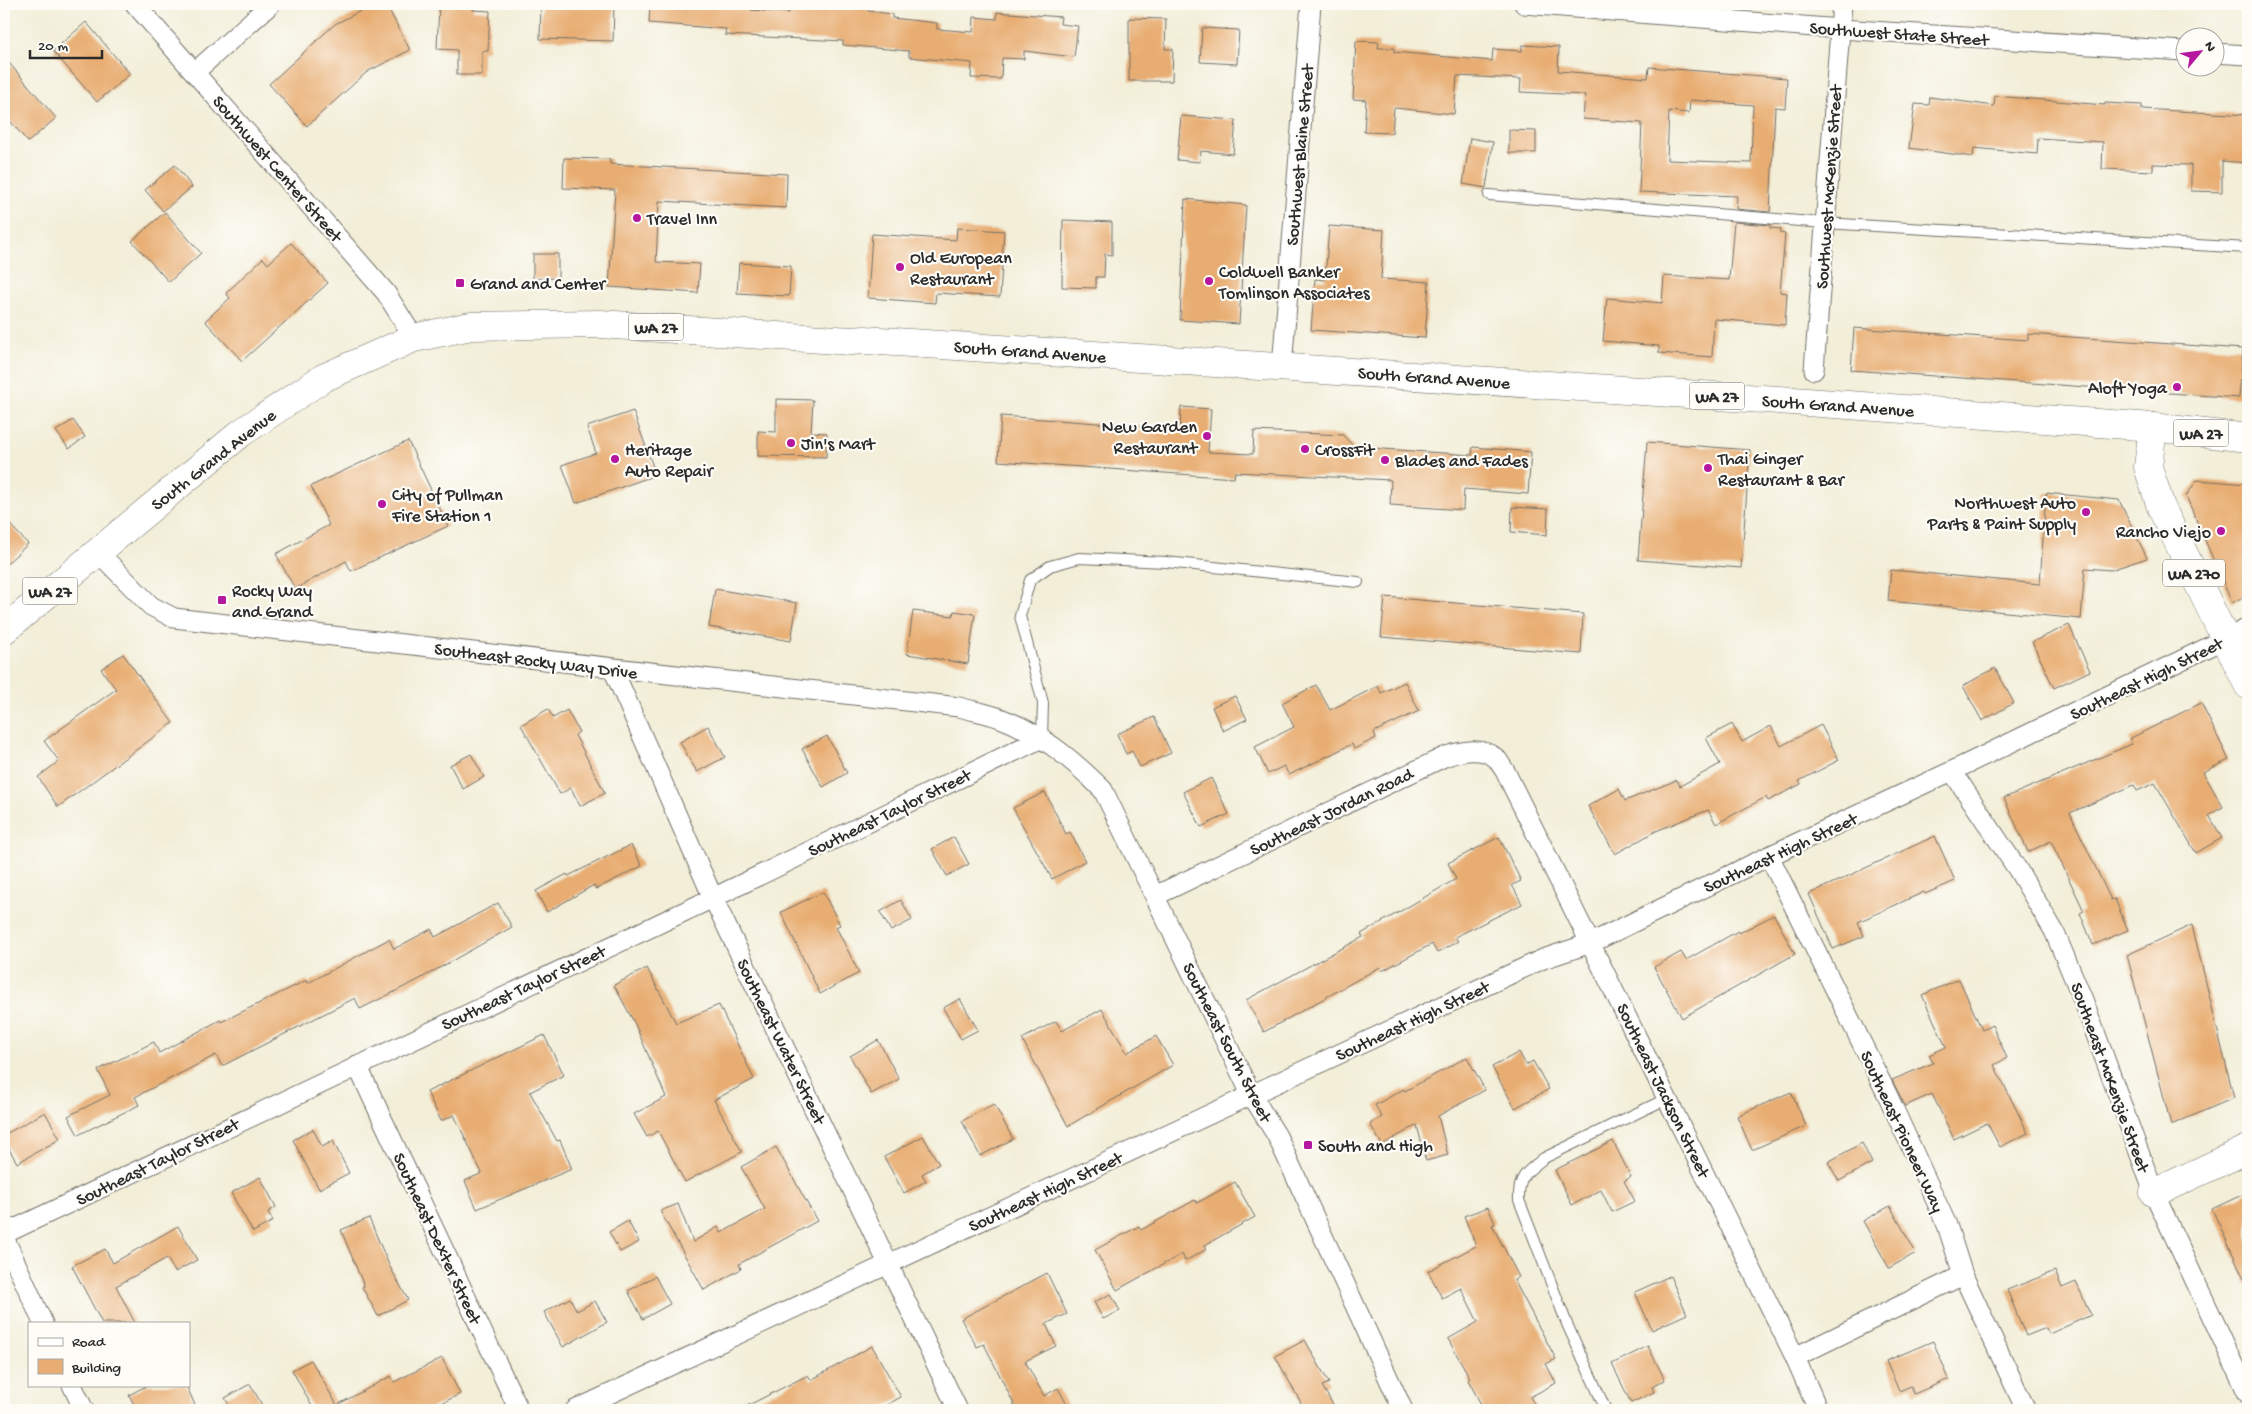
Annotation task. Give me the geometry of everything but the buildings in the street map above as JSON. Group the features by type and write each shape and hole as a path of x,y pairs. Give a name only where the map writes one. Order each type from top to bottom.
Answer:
{"main road":[{"name":"South Grand Avenue","path":"4,630 241,432 323,378 414,338 471,326 600,324 1282,367 2153,427"},
{"name":"WA 27","path":"2153,427 2248,438"},
{"name":"WA 270","path":"2153,427 2148,467 2161,507 2237,634 2248,686"},
{"path":"2154,1193 2248,1148"}],"street":[{"name":"Southwest Center Street","path":"135,4 196,71 386,293 414,338"},
{"path":"196,71 271,4"},
{"name":"Southwest Blaine Street","path":"1282,367 1311,4"},
{"name":"Southwest State Street","path":"1524,4 1840,29 2174,50"},
{"name":"Southwest McKenzie Street","path":"1814,370 1842,4"},
{"path":"2224,54 2248,55"},
{"name":"Southeast Rocky Way Drive","path":"97,551 151,606 174,618 959,708 1000,718"},
{"name":"Southeast High Street","path":"575,1410 1543,959 1591,943 1769,856 1952,771 2237,634"},
{"name":"Southeast Water Street","path":"613,668 713,898 958,1410"},
{"name":"Southeast South Street","path":"1000,718 1042,738 1071,758 1103,790 1251,1094 1277,1136 1402,1410"},
{"name":"Southeast Taylor Street","path":"4,1235 357,1065 713,898 1042,738"},
{"name":"Southeast Jordan Road","path":"1155,896 1444,757 1462,751 1480,751 1495,757 1505,771"},
{"name":"Southeast Jackson Street","path":"1505,771 1795,1356 1818,1410"},
{"name":"Southeast McKenzie Street","path":"1952,771 2018,870 2054,931 2084,1002 2154,1193 2248,1394"},
{"name":"Southeast Pioneer Way","path":"1769,856 1903,1129 1947,1225 1963,1275 2026,1410"},
{"name":"Southeast Dexter Street","path":"357,1065 519,1410"},
{"path":"4,1235 43,1322"},
{"path":"1795,1356 1963,1275"},
{"path":"72,1386 84,1410"}],"lane":[{"path":"1489,195 1824,223 2248,248"},
{"path":"1042,738 1043,703 1020,616 1030,580 1050,566 1079,558 1089,558 1166,562 1358,582"},
{"path":"1606,1410 1567,1324 1519,1200 1519,1184 1529,1170 1544,1158 1668,1098"}],"place":[{"name":"Travel Inn","path":"637,218"},
{"name":"Old European Restaurant","path":"900,267"},
{"name":"Coldwell Banker Tomlinson Associates","path":"1209,281"},
{"name":"Grand and Center","path":"460,283"},
{"name":"Aloft Yoga","path":"2177,387"},
{"name":"New Garden Restaurant","path":"1207,436"},
{"name":"Jin's Mart","path":"791,443"},
{"name":"CrossFit","path":"1305,449"},
{"name":"Heritage Auto Repair","path":"615,459"},
{"name":"Blades and Fades","path":"1385,460"},
{"name":"Thai Ginger Restaurant & Bar","path":"1708,468"},
{"name":"City of Pullman Fire Station 1","path":"382,504"},
{"name":"Northwest Auto Parts & Paint Supply","path":"2086,512"},
{"name":"Rancho Viejo","path":"2221,531"},
{"name":"Rocky Way and Grand","path":"222,600"},
{"name":"South and High","path":"1308,1145"}]}
